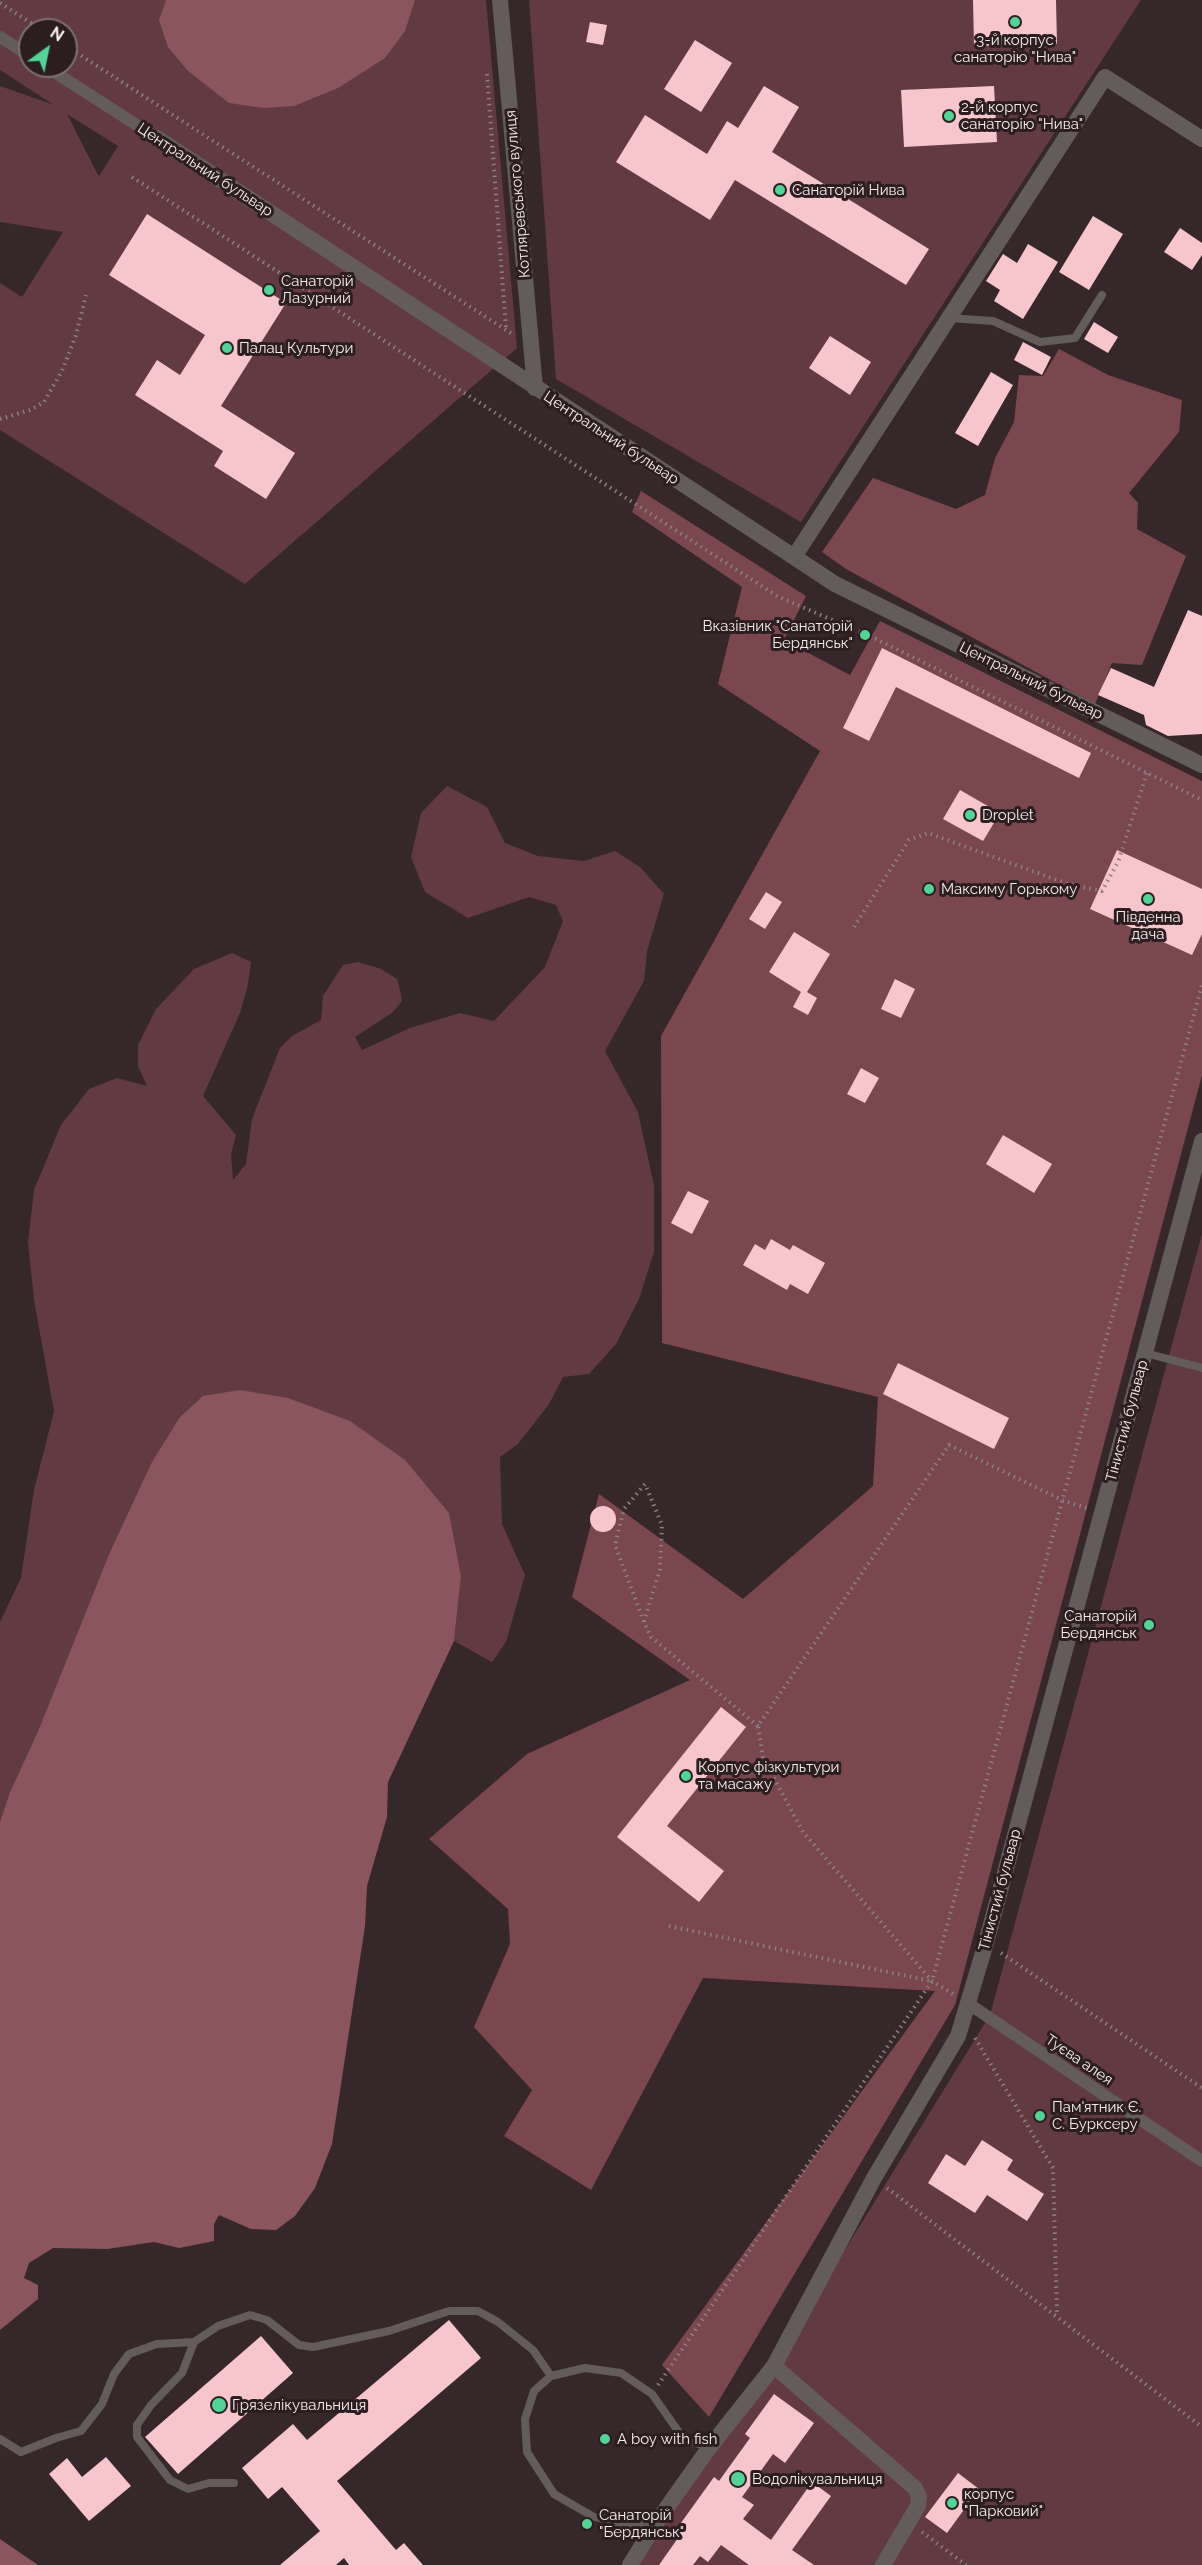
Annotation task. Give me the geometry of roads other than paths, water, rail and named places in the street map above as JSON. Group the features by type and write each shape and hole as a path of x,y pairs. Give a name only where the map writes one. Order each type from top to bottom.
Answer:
{"street":[{"name":"Котляревського вулиця","path":"500,0 535,388"},
{"path":"0,37 18,48"},
{"path":"794,557 1105,77 1202,140"},
{"name":"Центральний бульвар","path":"64,78 835,584 1202,765"},
{"name":"Тінистий бульвар","path":"630,2565 658,2520 709,2448 774,2366 874,2178 958,2037 986,1943 1202,1142"},
{"name":"Туєва алея","path":"966,2011 1202,2161"},
{"path":"774,2366 915,2488 919,2497 918,2506 883,2565"}],"lane":[{"path":"948,318 993,321 1040,342 1074,338 1102,295"},
{"path":"1145,1353 1202,1368"},
{"path":"0,2439 21,2452 81,2431 102,2404 114,2374 129,2354 157,2344 194,2342 218,2326 250,2315 267,2320 298,2344 313,2348 389,2331 449,2311 478,2311 498,2322 533,2350 551,2376"},
{"path":"194,2342 182,2373 137,2425 137,2437 170,2480 188,2489 208,2483 234,2483"},
{"path":"658,2520 627,2526 592,2516 554,2494 527,2452 525,2419 534,2391 551,2376 585,2368 621,2373 652,2394 683,2438 709,2448"}],"place":[{"name":"3-й корпус санаторію \"Нива\"","path":"1015,22"},
{"name":"2-й корпус санаторію \"Нива\"","path":"949,116"},
{"name":"Санаторій Нива","path":"780,190"},
{"name":"Санаторій Лазурний","path":"269,290"},
{"name":"Палац Культури","path":"227,348"},
{"name":"Вказівник \"Санаторій Бердянськ\"","path":"865,635"},
{"name":"Droplet","path":"970,815"},
{"name":"Максиму Горькому","path":"929,889"},
{"name":"Південна дача","path":"1148,899"},
{"name":"Санаторій Бердянськ","path":"1149,1625"},
{"name":"Корпус фізкультури та масажу","path":"686,1776"},
{"name":"Пам'ятник Є. С. Бурксеру","path":"1040,2116"},
{"name":"Грязелікувальниця","path":"219,2405"},
{"name":"A boy with fish","path":"605,2439"},
{"name":"Водолікувальниця","path":"738,2479"},
{"name":"корпус \"Парковий\"","path":"952,2503"},
{"name":"Санаторій \"Бердянськ\"","path":"587,2524"}]}
